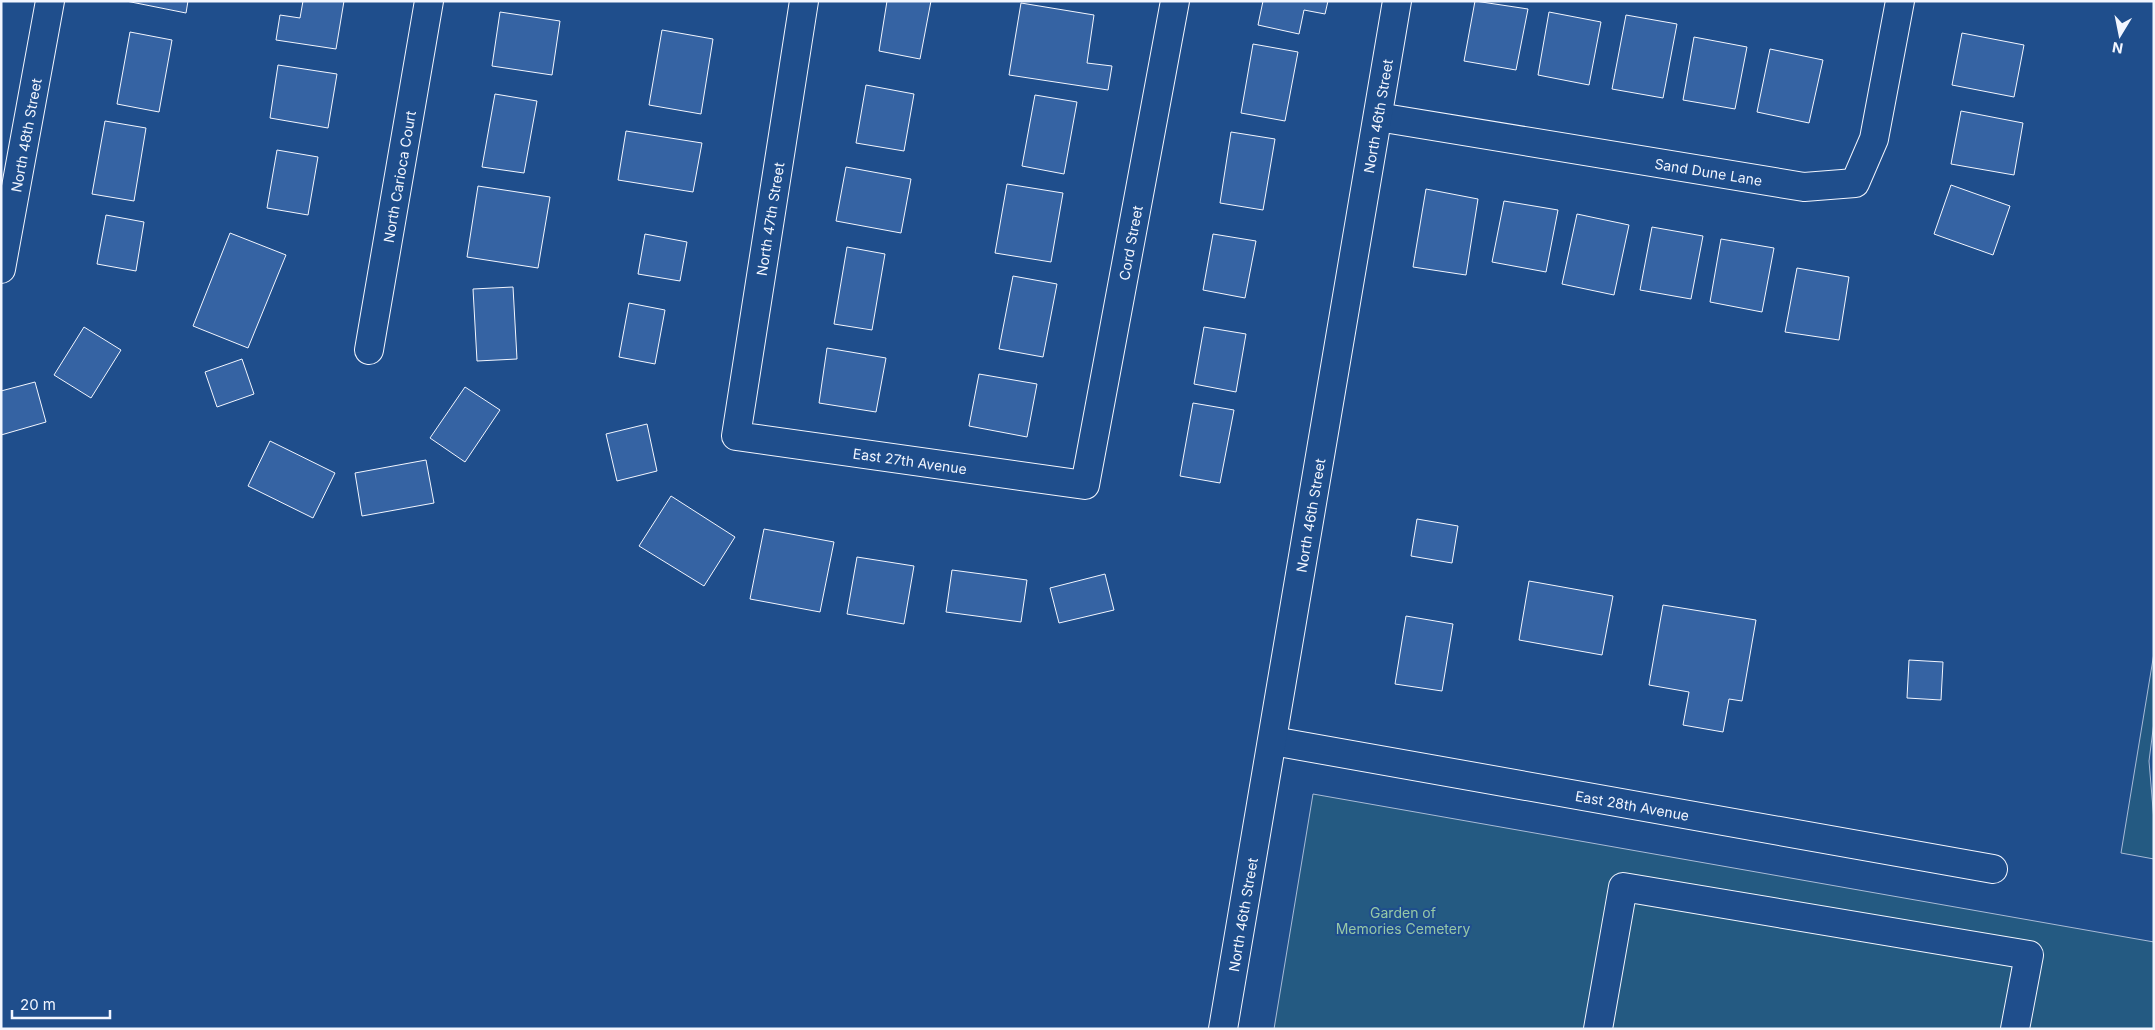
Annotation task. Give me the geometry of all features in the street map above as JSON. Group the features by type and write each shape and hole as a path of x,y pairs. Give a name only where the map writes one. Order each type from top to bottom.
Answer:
{"street":[{"name":"North 48th Street","path":"1,269 50,1"},
{"name":"North Carioca Court","path":"370,350 429,1"},
{"name":"North 47th Street","path":"736,436 804,1"},
{"name":"Cord Street","path":"1085,485 1176,1"},
{"name":"North 46th Street","path":"1224,1029 1397,1"},
{"name":"Sand Dune Lane","path":"1378,117 1804,187 1856,183 1874,139 1900,1"},
{"name":"East 27th Avenue","path":"736,436 1085,485"},
{"name":"East 28th Avenue","path":"1273,741 1993,869"},
{"path":"1598,1029 1623,887 2028,955 2015,1029"}],"green space":[{"path":"2154,653 2154,722 2149,761 2154,821 2154,859 2121,853"},
{"name":"Garden of Memories Cemetery","path":"1313,794 2154,942 2154,1029 1274,1029"}],"building":[{"path":"126,1 188,1 186,13"},
{"path":"303,1 344,1 336,49 276,40 280,15 300,18"},
{"path":"887,1 931,1 920,59 879,51"},
{"path":"1263,1 1328,1 1325,14 1304,10 1299,34 1258,25"},
{"path":"1475,1 1528,9 1516,70 1464,61"},
{"path":"1021,3 1094,15 1087,63 1112,66 1108,90 1009,75"},
{"path":"500,12 560,21 552,75 492,66"},
{"path":"1549,12 1601,22 1589,85 1538,75"},
{"path":"1626,15 1677,24 1663,98 1612,89"},
{"path":"662,30 713,39 701,114 649,105"},
{"path":"130,32 172,40 159,112 117,104"},
{"path":"1962,33 2024,45 2014,97 1952,85"},
{"path":"1694,37 1747,47 1735,109 1683,100"},
{"path":"1253,44 1298,52 1285,121 1241,113"},
{"path":"1770,49 1823,60 1809,123 1757,112"},
{"path":"278,65 337,74 328,128 270,118"},
{"path":"866,85 914,94 904,151 856,143"},
{"path":"495,94 537,101 524,173 482,167"},
{"path":"1035,95 1077,102 1064,174 1022,166"},
{"path":"1961,111 2023,123 2014,175 1951,164"},
{"path":"105,121 146,128 134,201 92,194"},
{"path":"626,131 702,143 693,192 618,180"},
{"path":"1231,132 1275,139 1263,210 1220,203"},
{"path":"277,150 318,157 308,215 267,208"},
{"path":"846,167 911,179 901,233 836,221"},
{"path":"1007,184 1063,193 1051,262 995,253"},
{"path":"1951,185 2010,206 1993,255 1934,234"},
{"path":"478,186 550,197 538,268 467,257"},
{"path":"1426,189 1478,199 1466,275 1413,267"},
{"path":"1504,201 1558,210 1546,272 1492,262"},
{"path":"1577,214 1629,225 1614,295 1562,284"},
{"path":"106,215 144,222 136,271 97,264"},
{"path":"1652,227 1703,236 1691,299 1640,290"},
{"path":"230,233 286,255 248,348 193,326"},
{"path":"645,234 687,242 680,281 638,274"},
{"path":"1213,234 1256,241 1245,298 1203,290"},
{"path":"1721,239 1774,248 1762,312 1710,302"},
{"path":"847,247 885,254 872,330 834,324"},
{"path":"1797,268 1849,277 1839,340 1785,332"},
{"path":"1013,276 1057,284 1043,357 999,349"},
{"path":"513,287 517,359 477,361 473,289"},
{"path":"629,303 665,310 655,364 619,357"},
{"path":"84,327 121,350 91,398 54,375"},
{"path":"1204,327 1246,334 1236,392 1194,384"},
{"path":"827,348 886,358 876,412 819,403"},
{"path":"242,359 254,394 217,407 205,372"},
{"path":"979,374 1037,384 1027,437 969,426"},
{"path":"35,382 46,422 1,435 1,391"},
{"path":"465,387 500,410 465,462 430,438"},
{"path":"1193,403 1234,410 1220,483 1180,476"},
{"path":"647,424 657,471 617,481 606,434"},
{"path":"270,441 335,473 313,518 248,486"},
{"path":"426,460 434,503 362,516 355,473"},
{"path":"671,496 735,537 704,586 639,546"},
{"path":"1417,519 1458,526 1452,563 1411,556"},
{"path":"764,529 834,542 820,612 750,599"},
{"path":"857,557 914,566 904,624 847,614"},
{"path":"952,570 1027,580 1021,622 946,612"},
{"path":"1105,574 1114,610 1059,623 1050,588"},
{"path":"1529,581 1613,596 1602,655 1519,640"},
{"path":"1663,605 1756,620 1742,701 1729,699 1723,732 1683,725 1689,692 1649,685"},
{"path":"1406,616 1453,624 1442,691 1395,684"},
{"path":"1909,660 1943,662 1941,700 1907,698"}]}
